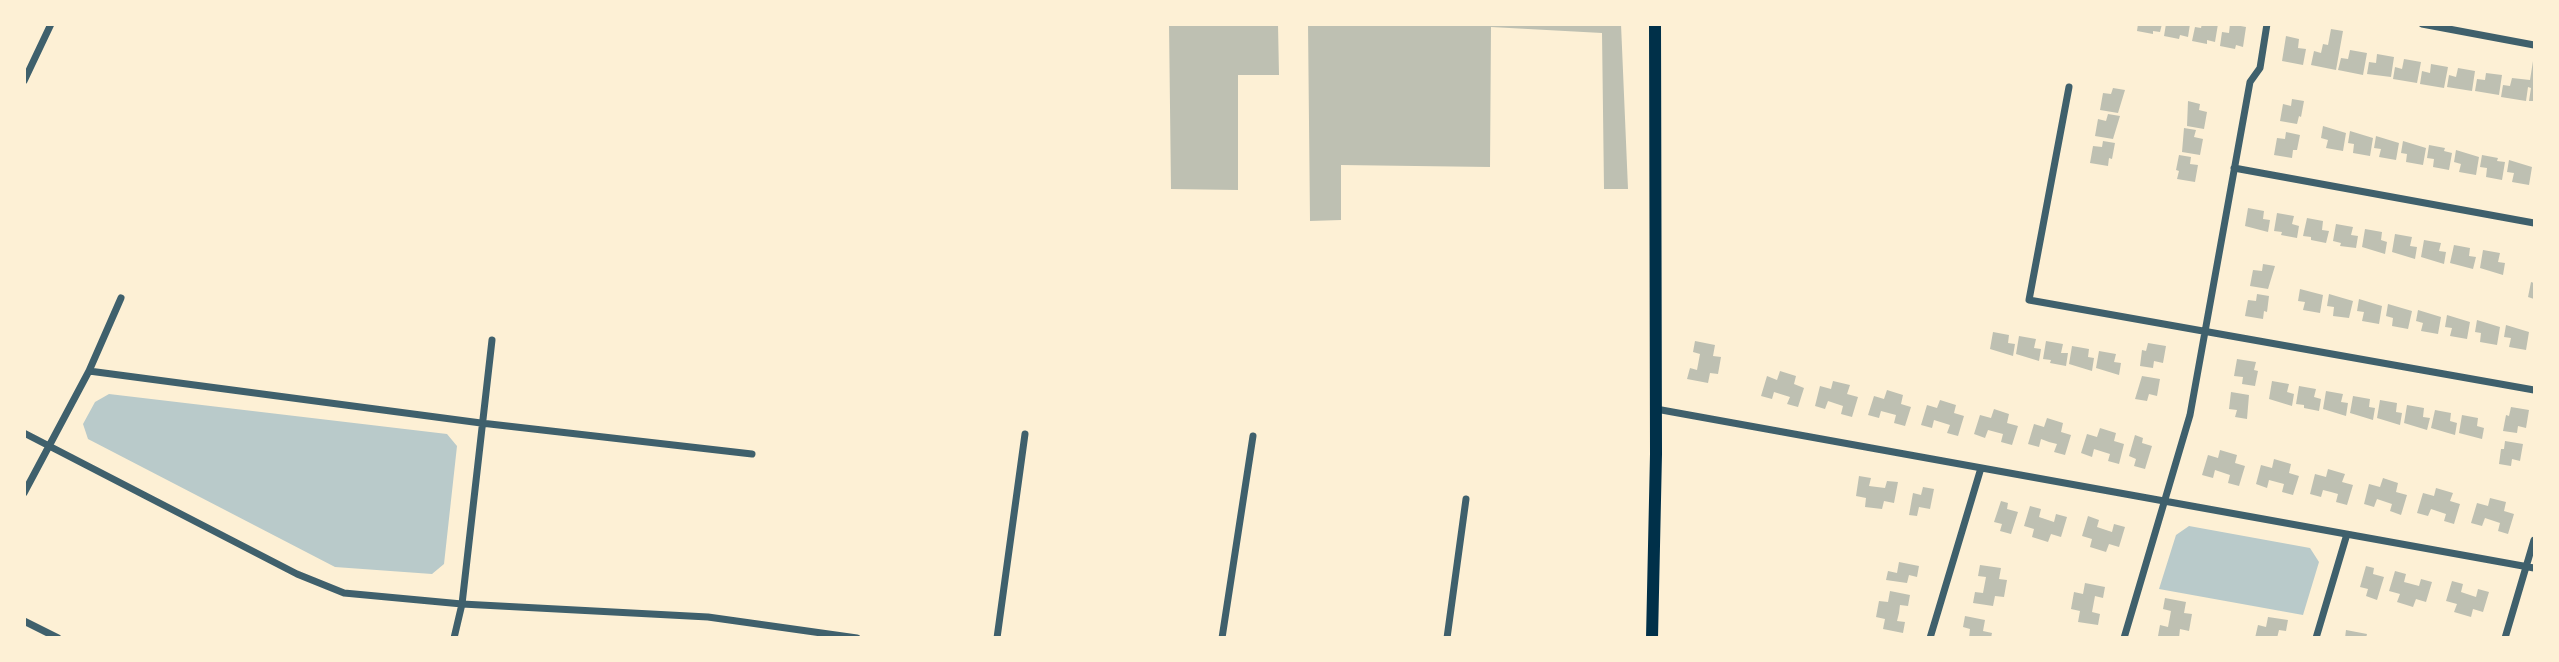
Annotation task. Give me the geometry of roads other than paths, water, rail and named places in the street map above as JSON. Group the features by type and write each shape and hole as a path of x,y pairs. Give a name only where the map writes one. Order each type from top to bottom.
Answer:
{"main road":[{"path":"1652,638 1656,409 1655,24"}],"street":[{"path":"24,81 51,24"},
{"path":"2124,638 2190,415 2250,82 2260,68 2267,24"},
{"path":"2422,24 2455,27 2535,45"},
{"path":"2068,87 2029,300 2535,390"},
{"path":"2234,169 2535,223"},
{"path":"24,493 89,371 121,298"},
{"path":"454,638 462,604 492,340"},
{"path":"89,371 752,454"},
{"path":"1656,409 2531,567"},
{"path":"24,433 298,574 344,593 462,604 708,617 857,638"},
{"path":"997,638 1025,434"},
{"path":"1222,638 1253,436"},
{"path":"1930,638 1981,468"},
{"path":"1447,638 1466,499"},
{"path":"2315,638 2347,534"},
{"path":"2505,638 2531,567 2535,540"},
{"path":"24,621 58,638"},
{"path":"776,638 777,627"}]}
